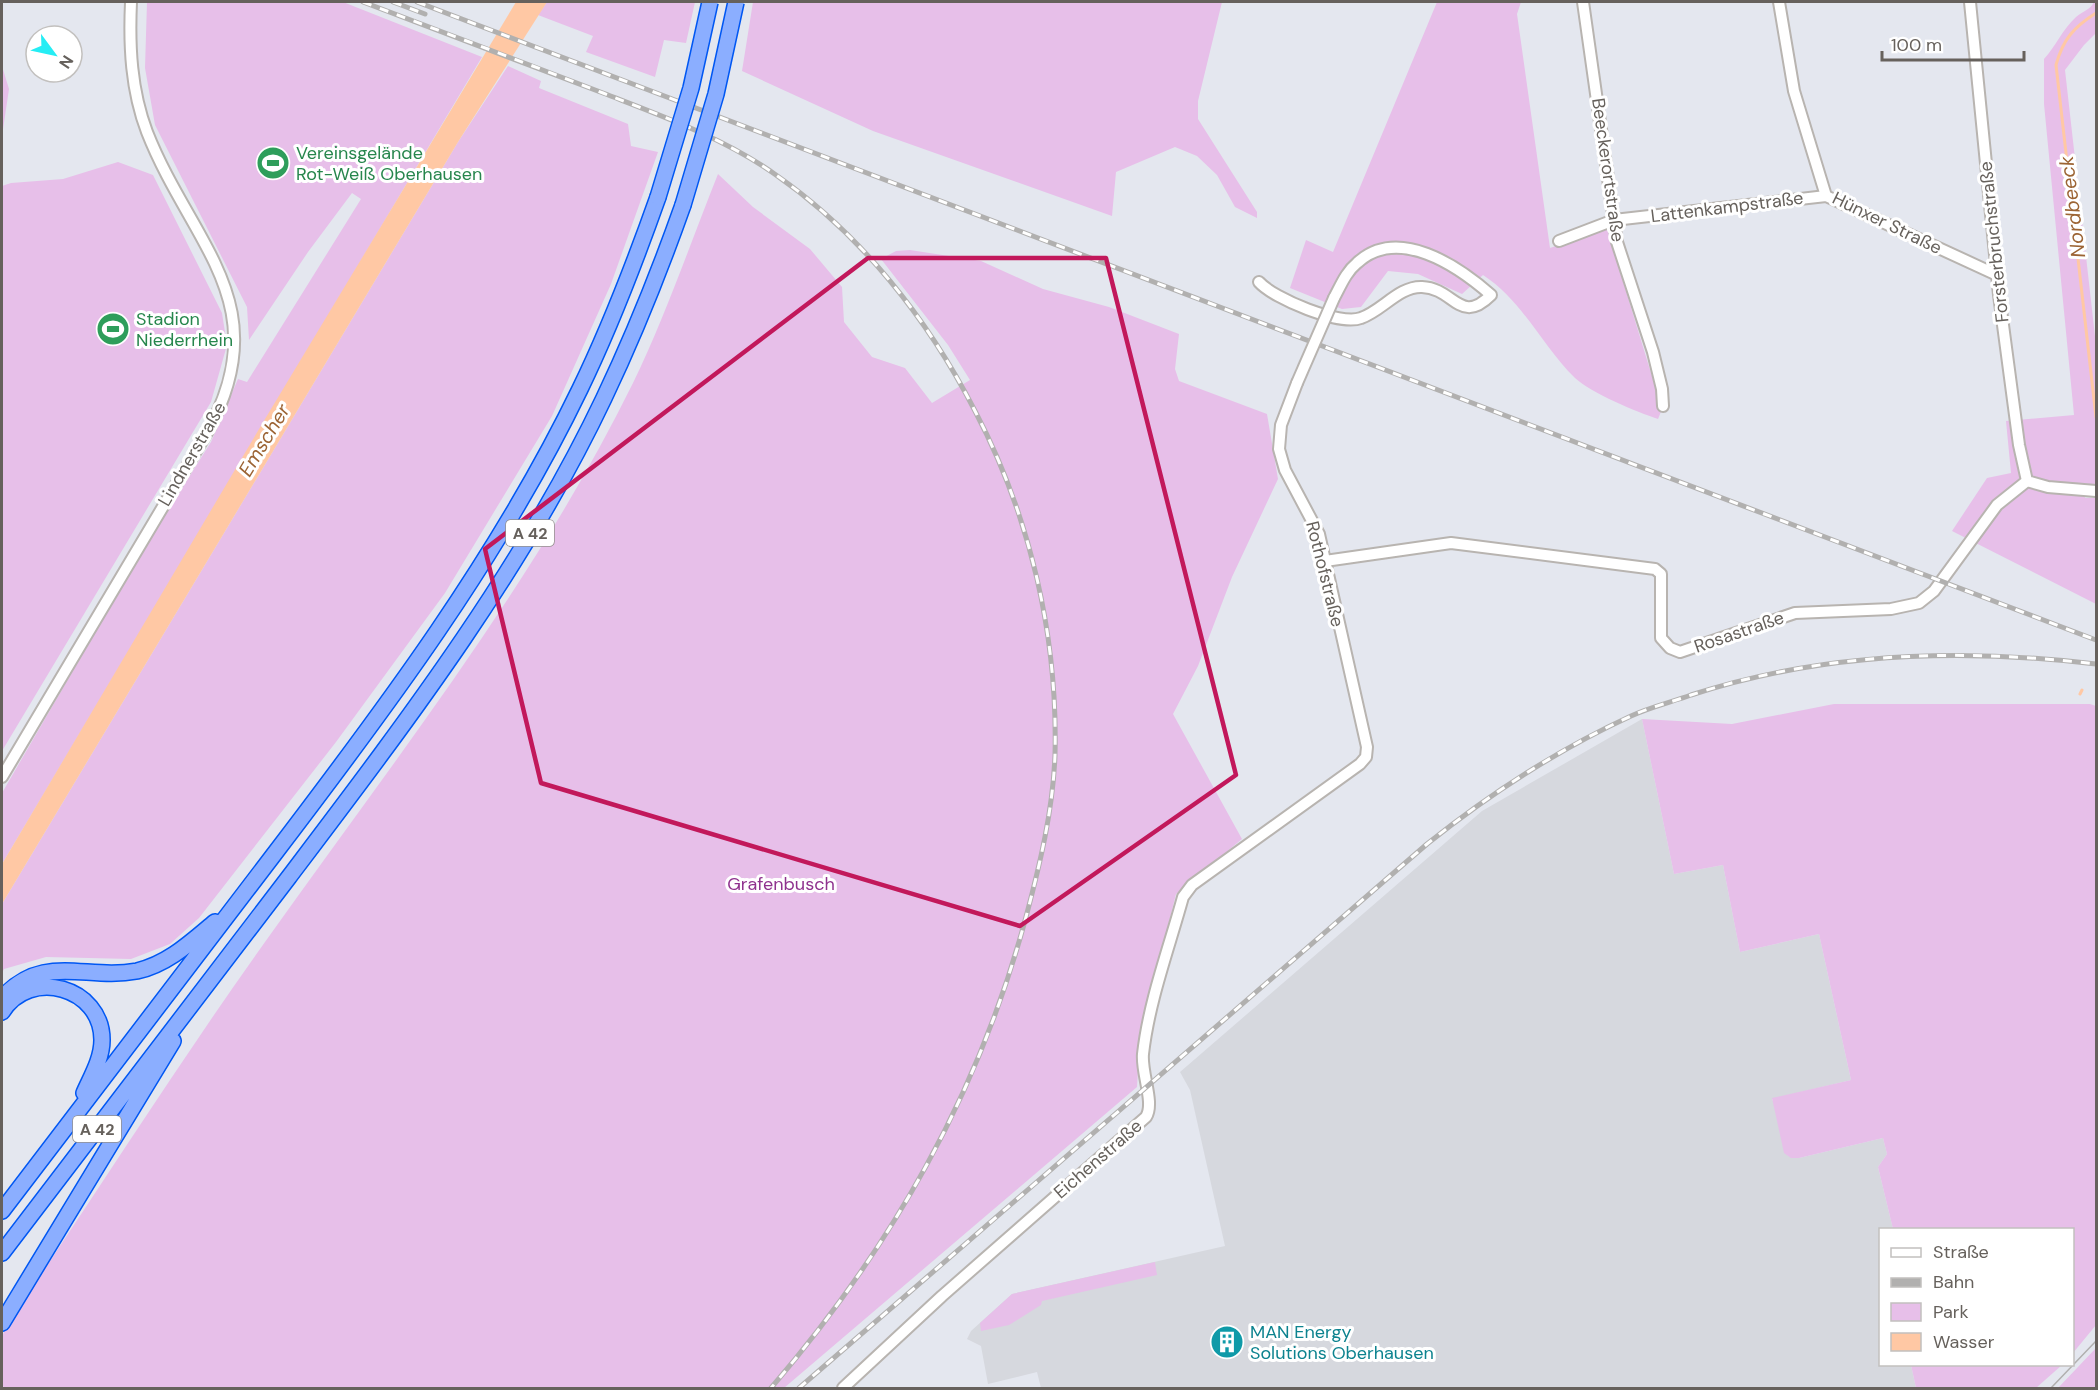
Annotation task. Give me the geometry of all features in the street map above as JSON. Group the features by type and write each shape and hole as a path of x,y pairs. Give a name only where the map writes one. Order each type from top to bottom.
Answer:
{"highway":[{"name":"A 42","path":"2,1211 404,679 452,609 512,513 579,391 611,322 658,197 691,88 710,2"},
{"name":"A 42","path":"2,1253 193,1004 426,693 511,565 604,400 657,277 683,205 716,94 736,2"},
{"path":"2,998 26,978 48,971 112,973 152,966 175,954 232,909"},
{"path":"2,1012 9,1002 23,992 48,986 72,992 91,1008 101,1032 101,1048 76,1113"},
{"path":"2,1323 5,1311 132,1113 193,1004"}],"street":[{"name":"Lindnerstraße","path":"2,777 208,431 223,404 232,376 235,336 230,301 219,272 158,157 141,111 130,52 131,2"},
{"name":"Beeckerortstraße","path":"1583,2 1617,242 1653,352 1662,389 1663,406"},
{"name":"Hünxer Straße","path":"1779,2 1796,98 1826,196 1997,275"},
{"name":"Forsterbruchstraße","path":"1970,2 1997,275 2019,445 2027,481"},
{"name":"Lattenkampstraße","path":"1559,241 1614,220 1826,196"},
{"name":"Rothofstraße","path":"1259,282 1269,292 1286,300 1346,321 1363,317 1404,291 1417,287 1431,288 1469,308 1478,307 1491,295 1471,277 1445,262 1418,251 1393,248 1377,251 1358,261 1334,298 1297,383 1281,425 1279,449 1285,470 1315,523 1325,561 1367,747 1366,757"},
{"path":"2027,481 2048,487 2097,491"},
{"name":"Rosastraße","path":"1325,561 1451,543 1655,569 1661,574 1661,638 1670,648 1680,652 1795,613 1891,609 1919,603 1934,591 1997,505 2027,481"},
{"name":"Eichenstraße","path":"843,1389 942,1296 1146,1117 1150,1104 1144,1079 1145,1038 1183,897 1192,885 1360,764 1366,757"}],"highlighted area":[{"path":"868,258 1106,258 1236,775 1020,926 541,783 485,549"}],"shaded area":[{"name":"MAN Energy Solutions Oberhausen","path":"1642,719 1674,874 1723,865 1740,952 1819,934 1851,1080 1772,1099 1799,1158 1883,1138 1887,1154 1878,1167 1893,1228 1879,1228 1879,1366 1911,1366 1916,1388 1041,1388 1037,1372 988,1384 981,1346 967,1339 971,1331 1012,1294 1225,1246 1190,1090 1180,1072 1482,811"}],"green space":[{"name":"Vereinsgelände Rot-Weiß Oberhausen","path":"147,2 343,2 482,57 2,864 2,793 143,550 211,442 238,379 247,382 361,199 352,193 308,252 249,340 247,307 155,125 145,68"},
{"path":"547,2 695,2 686,43 664,40 655,77 586,52 593,36 538,15"},
{"path":"753,2 1222,2 1198,101 1198,119 1257,212 1257,218 1235,207 1217,175 1197,156 1175,147 1116,172 1112,216 873,131 742,71"},
{"path":"1437,2 1521,2 1517,14 1550,248 1607,229 1662,409 1658,419 1603,396 1582,384 1552,352 1510,298 1483,275 1462,294 1418,274 1388,271 1361,307 1342,309 1290,288 1306,240 1333,252"},
{"path":"2096,2 2096,33 2065,70 2096,345 2096,485 2082,483 2085,498 2096,498 2096,604 1952,531 1987,478 2011,473 2006,421 2074,415 2044,104 2044,59 2071,22"},
{"path":"2,66 9,89 2,136"},
{"path":"508,66 541,81 539,88 628,124 631,146 658,152 611,284 552,416 445,593 336,742 199,918 170,944 131,959 46,957 4,969 2,973 2,904 458,142"},
{"name":"Stadion Niederrhein","path":"118,162 153,175 222,313 227,345 211,402 2,751 2,186 11,183 63,179"},
{"name":"Grafenbusch","path":"718,174 753,207 810,249 842,287 844,322 872,357 905,368 932,403 970,380 948,345 881,259 896,251 910,250 981,261 1043,289 1109,307 1179,334 1175,369 1179,381 1267,414 1278,479 1232,577 1198,666 1173,714 1242,839 1176,894 1140,1038 1137,1087 784,1388 4,1388 2,1384 2,1338 5,1328 199,1037 460,670 552,530 633,383 667,305"},
{"path":"1834,704 2090,704 2096,706 2096,1325 2074,1352 2074,1228 1893,1228 1878,1167 1887,1154 1883,1138 1799,1158 1791,1158 1784,1153 1772,1098 1851,1080 1819,934 1740,952 1723,865 1674,874 1642,719 1732,724"},
{"path":"1155,1262 1157,1275 1042,1301 1041,1305 1009,1325 981,1331 980,1323 1012,1294"},
{"path":"2096,1348 2096,1388 2058,1388"},
{"path":"1911,1366 2061,1366 2036,1388 1916,1388"}],"water":[{"name":"Emscher","path":"516,2 547,2 458,142 2,904 2,864 262,424"}],"waterway":[{"name":"Nordbeeck","path":"2096,13 2070,34 2056,65 2096,417"},
{"name":"Nordbeeck","path":"2080,694 2082,690"}],"tram line":[{"path":"2074,1364 2096,1341"},
{"path":"2051,1388 2072,1366"}],"railway":[{"path":"363,2 573,81 692,129 756,162 807,198 864,251 914,311 936,344 975,411 994,451 1025,535 1046,622 1055,710 1054,776 1049,816 1026,917 1006,983 983,1046 956,1108 926,1167 892,1225 855,1281 771,1388"},
{"path":"393,2 425,14"},
{"path":"417,2 2096,640"},
{"path":"799,1388 1427,844 1500,790 1577,743 1631,716 1691,695 1741,681 1841,662 1943,655 1994,656 2096,664"}],"place":[{"name":"Vereinsgelände Rot-Weiß Oberhausen","path":"273,163"},
{"name":"Stadion Niederrhein","path":"113,329"},
{"name":"MAN Energy Solutions Oberhausen","path":"1227,1342"}]}
